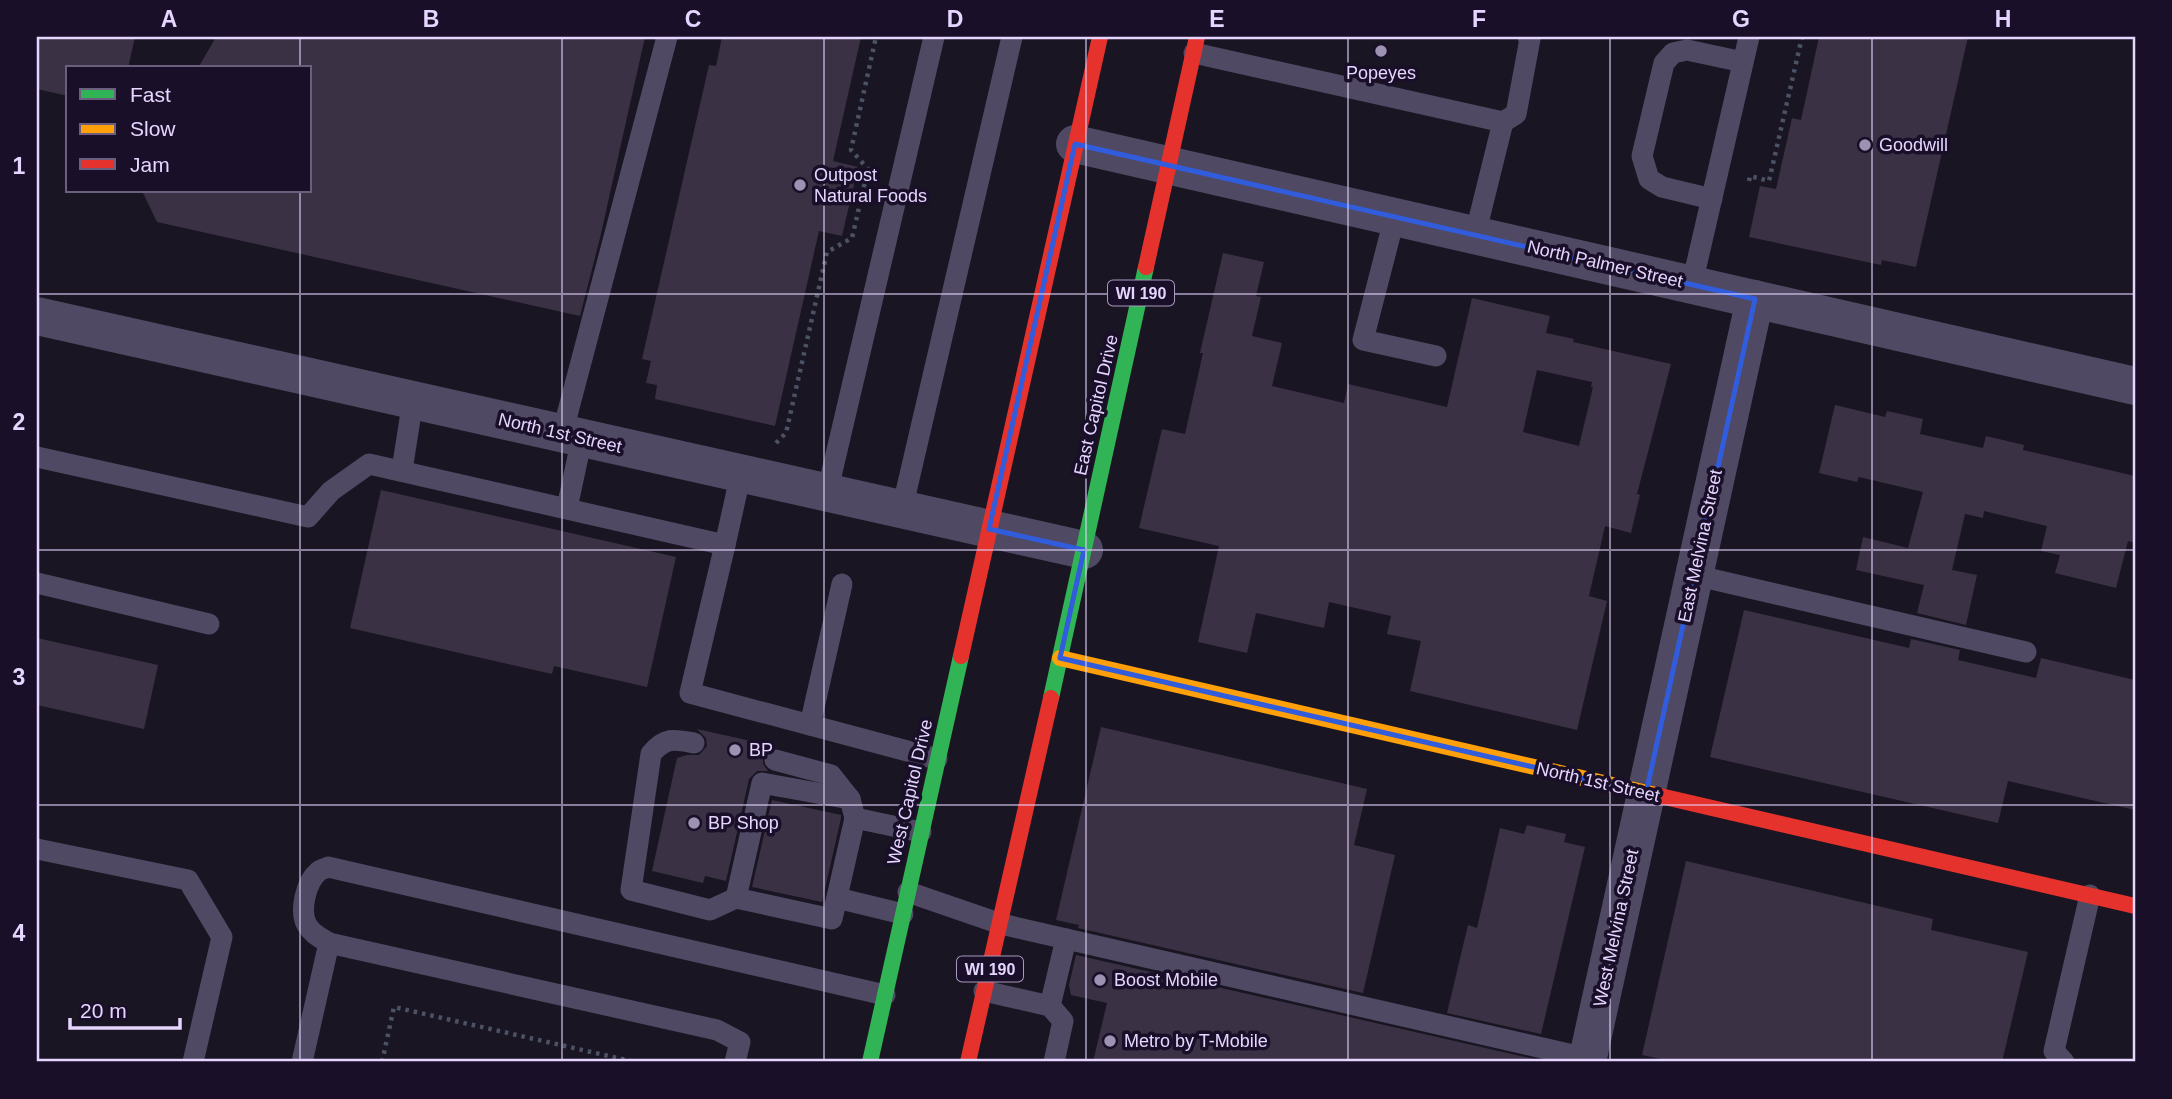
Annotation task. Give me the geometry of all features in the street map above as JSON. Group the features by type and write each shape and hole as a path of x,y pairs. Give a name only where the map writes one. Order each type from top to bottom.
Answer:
{"main road":[{"path":"989,529 1100,37"},
{"name":"East Capitol Drive","path":"1060,659 1196,45"},
{"name":"West Capitol Drive","path":"870,1062 989,529"},
{"name":"North 1st Street","path":"1060,659 2135,906"},
{"name":"WI 190","path":"968,1062 1060,659"}],"street":[{"name":"North Palmer Street","path":"1075,144 2135,386"},
{"name":"East Melvina Street","path":"1646,793 1755,299"},
{"name":"North 1st Street","path":"37,316 1084,550"},
{"name":"West Melvina Street","path":"1593,1061 1646,793"}],"lane":[{"path":"567,508 572,436 667,37"},
{"path":"827,493 934,37"},
{"path":"902,509 1012,37"},
{"path":"1475,235 1503,122 1516,114 1530,39 1528,37"},
{"path":"1692,284 1749,37"},
{"path":"1196,45 1503,122"},
{"path":"1712,199 1662,187 1649,178 1642,156 1645,143 1664,63 1673,53 1687,50 1744,62"},
{"path":"1395,216 1363,340 1436,356"},
{"path":"402,470 414,400"},
{"path":"37,457 308,517 331,491 369,464 725,545"},
{"path":"741,473 690,693 937,759"},
{"path":"1694,575 2025,652"},
{"path":"37,583 209,624"},
{"path":"810,725 842,584"},
{"path":"694,743 674,739 660,743 651,754 631,890 710,910 736,898 832,919 837,898 839,867 853,808 831,775 775,760"},
{"path":"736,898 751,850 762,783 853,808 921,832"},
{"path":"37,849 188,880 222,937 193,1062"},
{"path":"735,1062 740,1042 717,1030 329,943 315,935 306,924 303,909 308,886 318,872 328,867 885,995"},
{"path":"908,892 1000,924 1593,1061"},
{"path":"2064,1062 2054,1051 2090,895"},
{"path":"837,898 903,914"},
{"path":"1050,1006 1066,939"},
{"path":"302,1062 329,943"},
{"path":"984,991 1050,1006 1063,1021 1054,1062"}],"path":[{"path":"741,473 786,433 827,252 852,239 867,169 851,150 876,37"},
{"path":"1747,190 1750,176 1769,181 1802,37"},
{"path":"382,1062 394,1007 635,1062"}],"highlighted area":[{"path":"1075,144 1755,299 1646,793 1060,658 1084,550 989,529"}],"building":[{"path":"37,37 135,37 128,66 66,66 66,96 37,89"},
{"path":"216,37 645,37 580,316 157,222 142,192 312,192 312,66 199,66"},
{"path":"722,37 861,37 833,161 858,167 842,236 819,231 775,426 655,399 657,385 646,383 651,361 642,359 709,65 716,66"},
{"name":"Goodwill","path":"1819,37 1968,37 1916,267 1882,260 1881,265 1749,237 1760,186 1776,189 1792,118 1801,120"},
{"path":"1223,253 1264,262 1256,296 1261,297 1252,336 1282,343 1272,386 1344,403 1348,384 1447,407 1472,298 1550,316 1546,333 1574,339 1573,342 1671,364 1637,494 1640,495 1631,533 1605,526 1589,596 1607,601 1577,730 1410,691 1421,641 1387,634 1391,616 1329,602 1324,628 1256,613 1247,653 1198,642 1219,546 1139,528 1162,429 1185,434 1203,353 1200,353","holes":["1537,370 1592,382 1579,446 1523,432"]},
{"path":"1835,405 1885,417 1887,411 1923,419 1920,434 1983,448 1986,436 2024,445 2023,450 2135,476 2135,543 2128,541 2116,588 2055,573 2060,555 2041,551 2047,526 1984,511 1983,518 1965,514 1952,570 1977,575 1966,625 1917,613 1924,585 1856,570 1863,537 1908,548 1923,492 1859,477 1857,482 1819,473"},
{"path":"381,490 676,557 647,687 554,666 552,674 350,628"},
{"path":"1744,610 1909,648 1911,639 1960,650 1958,660 2036,678 2041,658 2135,680 2135,810 2008,781 1998,823 1710,757"},
{"path":"37,638 158,665 144,729 37,705"},
{"path":"1101,727 1367,789 1354,845 1395,855 1363,993 1078,928 1079,925 1056,920"},
{"name":"BP Shop","path":"697,729 777,747 766,750 763,756 763,764 768,771 757,771 749,779 726,881 705,876 703,883 652,871 677,758 699,755 707,746 706,738"},
{"name":"BP","path":"772,800 841,815 822,902 752,887"},
{"path":"1527,825 1566,834 1564,842 1585,847 1541,1034 1447,1013 1468,925 1477,928 1500,828 1524,834"},
{"path":"1686,861 1933,919 1931,930 2028,952 2002,1062 1675,1062 1642,1055"},
{"path":"1076,955 1534,1059 1533,1062 1093,1062 1107,1003 1071,995 1069,985"}],"traffic: fast":[{"path":"1051,698 1146,267"},
{"path":"870,1062 961,656"}],"traffic: slow":[{"path":"1060,658 1656,795"}],"traffic: jam":[{"path":"961,656 1100,37"},
{"path":"1146,267 1197,37"},
{"path":"968,1062 1051,698"},
{"path":"1656,795 2135,906"}],"place":[{"name":"Popeyes","path":"1381,51"},
{"name":"Goodwill","path":"1865,145"},
{"name":"Outpost Natural Foods","path":"800,185"},
{"name":"BP","path":"735,750"},
{"name":"BP Shop","path":"694,823"},
{"name":"Boost Mobile","path":"1100,980"},
{"name":"Metro by T-Mobile","path":"1110,1041"}]}
